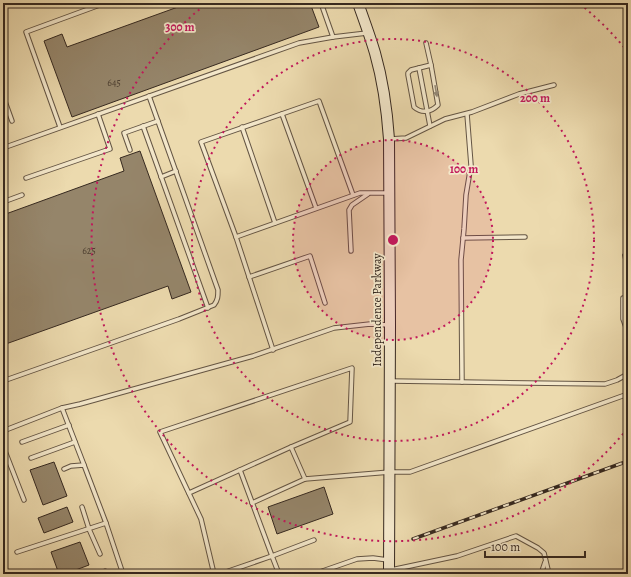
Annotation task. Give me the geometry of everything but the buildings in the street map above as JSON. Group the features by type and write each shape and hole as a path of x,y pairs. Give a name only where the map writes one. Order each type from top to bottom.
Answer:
{"main road":[{"name":"Independence Parkway","path":"358,3 375,54 381,78 387,112 389,139 389,568"}],"lane":[{"path":"60,127 26,32 105,3"},
{"path":"320,3 333,37"},
{"path":"3,148 299,43 368,33"},
{"path":"426,43 431,65 438,105 434,109 427,112 418,110 414,107 408,73 411,70 431,65"},
{"path":"419,68 430,126"},
{"path":"389,139 406,138 445,119 467,114 519,94 554,85"},
{"path":"3,96 12,121"},
{"path":"3,381 172,322 208,308 214,305 217,301 218,290 149,96"},
{"path":"273,350 236,237 201,142 319,101 353,195"},
{"path":"26,178 110,149 98,114"},
{"path":"282,114 316,208"},
{"path":"462,382 462,260 466,196 471,165 467,114"},
{"path":"130,150 124,133 158,121"},
{"path":"143,126 208,308"},
{"path":"242,128 275,223"},
{"path":"161,177 176,171"},
{"path":"236,237 360,193 389,194"},
{"path":"351,252 350,210 352,205 369,193"},
{"path":"3,202 22,195"},
{"path":"463,238 525,237"},
{"path":"249,277 310,256 325,303"},
{"path":"390,381 605,384 617,380 626,375 627,330 623,319 623,298"},
{"path":"3,431 62,408 273,350 334,328 370,324 390,325"},
{"path":"189,494 291,447 350,422 352,368 160,432 189,494 201,519 214,574"},
{"path":"252,503 305,480 390,472 410,472 628,394"},
{"path":"62,408 106,523 123,574"},
{"path":"22,442 68,424"},
{"path":"31,458 75,442"},
{"path":"3,446 24,500"},
{"path":"291,447 305,480"},
{"path":"64,469 71,466 84,465"},
{"path":"240,470 279,574"},
{"path":"82,507 89,529 100,554"},
{"path":"17,552 106,523"},
{"path":"314,574 357,559 373,558 389,568 457,556 516,536 544,553 549,574"},
{"path":"220,574 314,540"},
{"path":"542,574 546,561"}],"railway":[{"path":"3,11 6,19"},
{"path":"628,169 628,211"},
{"path":"624,255 628,278"},
{"path":"413,539 628,461"}]}
